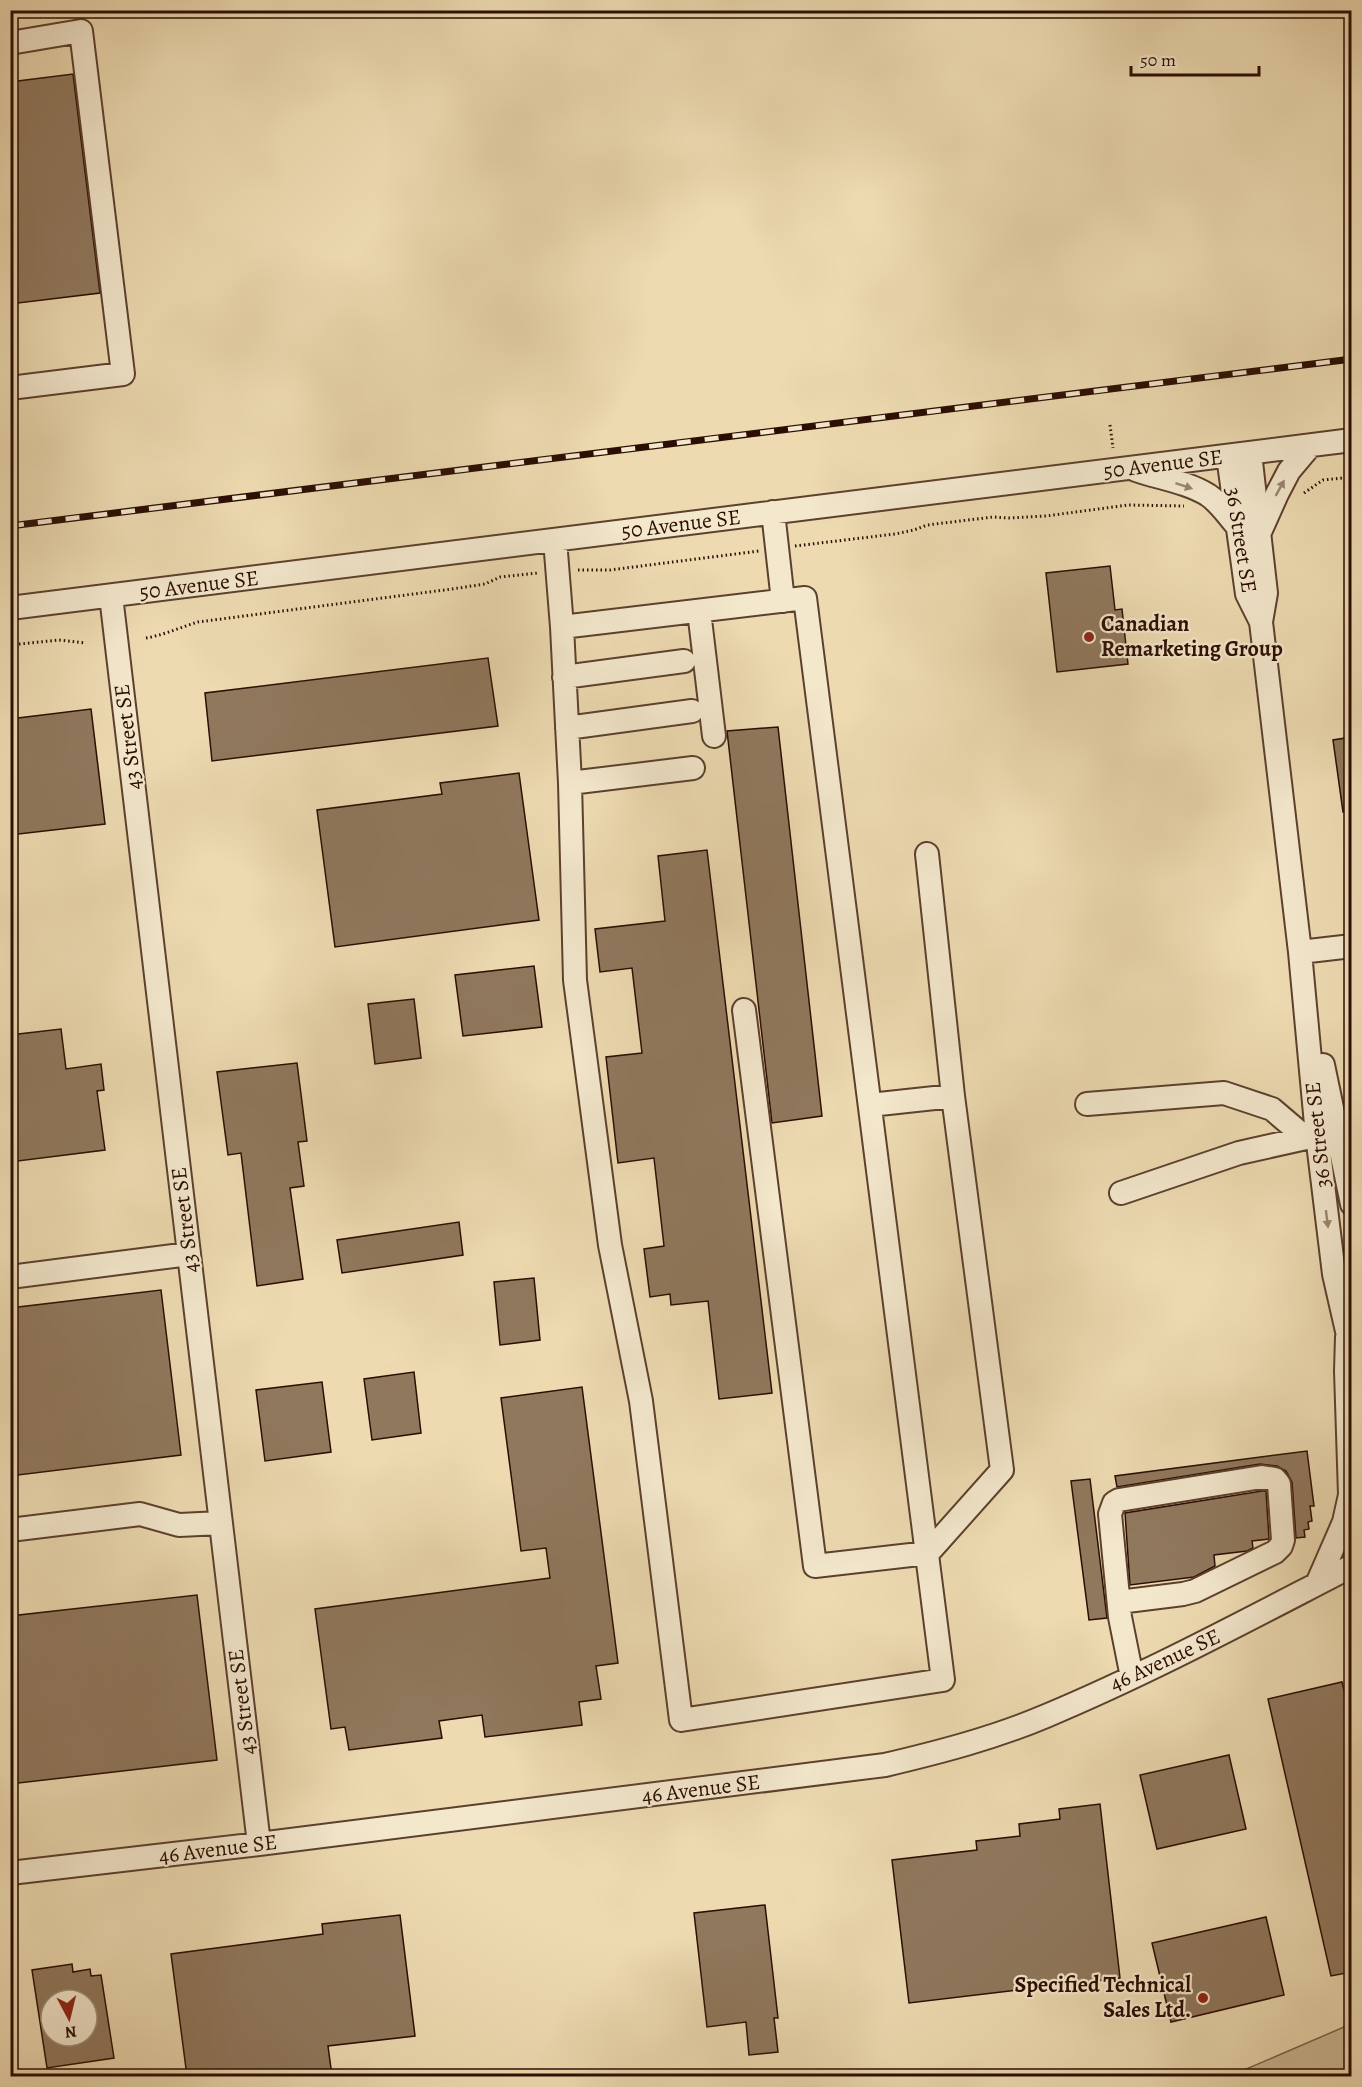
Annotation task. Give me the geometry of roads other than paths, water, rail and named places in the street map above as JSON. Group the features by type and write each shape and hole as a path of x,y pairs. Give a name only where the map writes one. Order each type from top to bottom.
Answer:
{"street":[{"path":"10,43 81,31 123,374 10,388"},
{"name":"50 Avenue SE","path":"10,608 1352,440"},
{"path":"1259,536 1276,494 1289,471 1310,446"},
{"name":"36 Street SE","path":"1239,454 1237,526 1247,594 1261,622"},
{"name":"36 Street SE","path":"1239,454 1259,536 1266,593 1261,622 1300,952 1311,1137 1334,1274 1349,1344 1346,1371 1350,1495 1344,1522 1317,1584"},
{"path":"1128,468 1207,495 1218,503 1237,526"},
{"path":"773,512 783,601"},
{"path":"555,540 570,783 576,980 610,1245 641,1401 681,1720 944,1680 805,598 562,627"},
{"name":"43 Street SE","path":"111,596 259,1844"},
{"path":"699,611 714,736"},
{"path":"564,677 684,661"},
{"path":"567,728 692,711"},
{"path":"570,783 693,768"},
{"path":"744,1010 815,1566 928,1553 1002,1470 953,1096 927,855"},
{"path":"1300,952 1352,946"},
{"name":"36 Street SE","path":"1300,952 1352,1203"},
{"path":"1087,1104 1224,1093 1272,1109 1311,1137"},
{"path":"870,1105 953,1096"},
{"path":"1121,1193 1239,1153 1311,1137"},
{"path":"10,1277 189,1254"},
{"path":"1119,1602 1195,1591 1275,1552 1283,1540 1279,1484 1275,1479 1262,1477 1119,1500 1114,1503 1110,1514 1119,1602 1132,1677"},
{"path":"10,1530 140,1514 179,1526 221,1523"},
{"name":"46 Avenue SE","path":"10,1873 885,1766 966,1745 1035,1720 1205,1643 1352,1566"},
{"path":"1317,1584 1352,1584"}],"railway":[{"path":"10,526 1352,359"}],"place":[{"name":"Canadian Remarketing Group","path":"1089,637"},
{"name":"Specified Technical Sales Ltd.","path":"1203,1998"}]}
